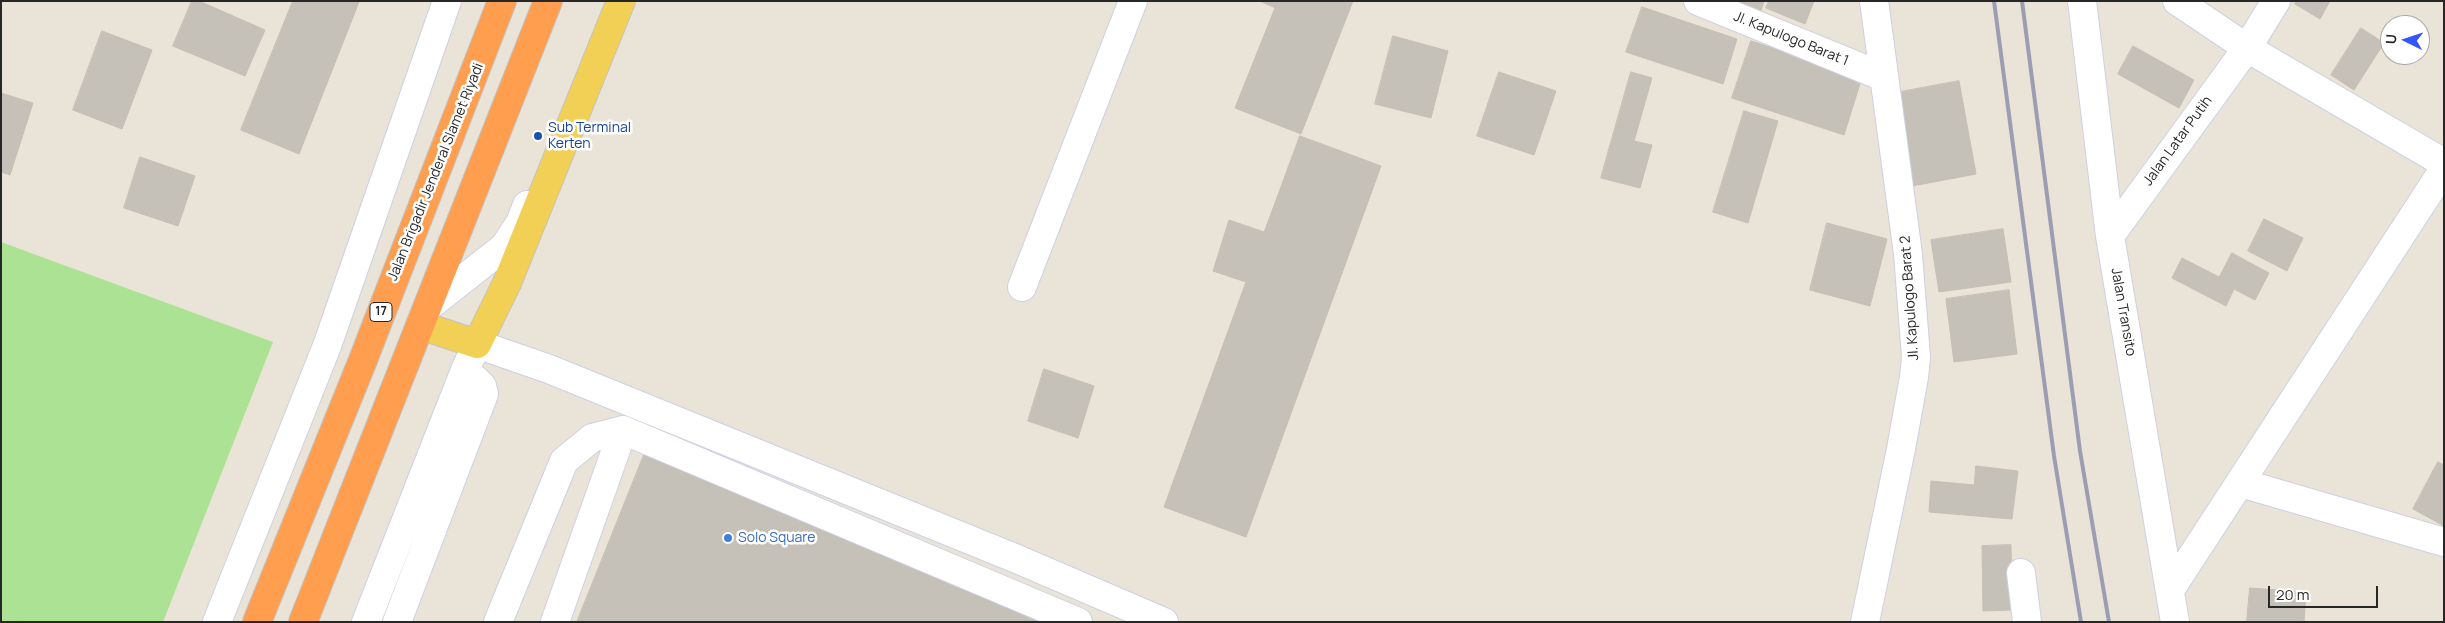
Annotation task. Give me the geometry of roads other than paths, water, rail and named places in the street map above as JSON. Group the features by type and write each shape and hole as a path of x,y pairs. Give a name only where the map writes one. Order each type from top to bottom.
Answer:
{"highway":[{"path":"303,622 548,1"},
{"name":"Jalan Brigadir Jenderal Slamet Riyadi","path":"257,622 363,360 495,3"}],"main road":[{"path":"424,316 478,344 507,282 621,1"}],"street":[{"path":"217,622 327,346 447,1"},
{"path":"424,316 504,247 520,223 607,1"},
{"path":"1022,287 1133,1"},
{"name":"Jl. Kapulogo Barat 1","path":"1698,1 1884,77"},
{"name":"Jl. Kapulogo Barat 2","path":"1865,622 1900,458 1916,357 1908,254 1874,1"},
{"name":"Jalan Transito","path":"2082,1 2110,236 2175,622"},
{"path":"2177,1 2247,48 2444,163"},
{"name":"Jalan Latar Putih","path":"2110,236 2247,48 2276,1"},
{"path":"2170,590 2444,169"},
{"path":"366,622 465,370 478,344 549,368 1017,559 1164,622"},
{"path":"397,622 484,394 482,386 465,370"},
{"path":"498,622 564,460 592,438 623,430 1078,622"},
{"path":"555,622 623,430"},
{"path":"2241,483 2444,542"},
{"path":"2021,573 2027,622"}],"railway":[{"path":"1994,1 2054,456 2081,622"},
{"path":"2022,1 2080,451 2109,622"}],"place":[{"name":"Sub Terminal Kerten","path":"538,136"},
{"name":"Solo Square","path":"728,538"}]}
